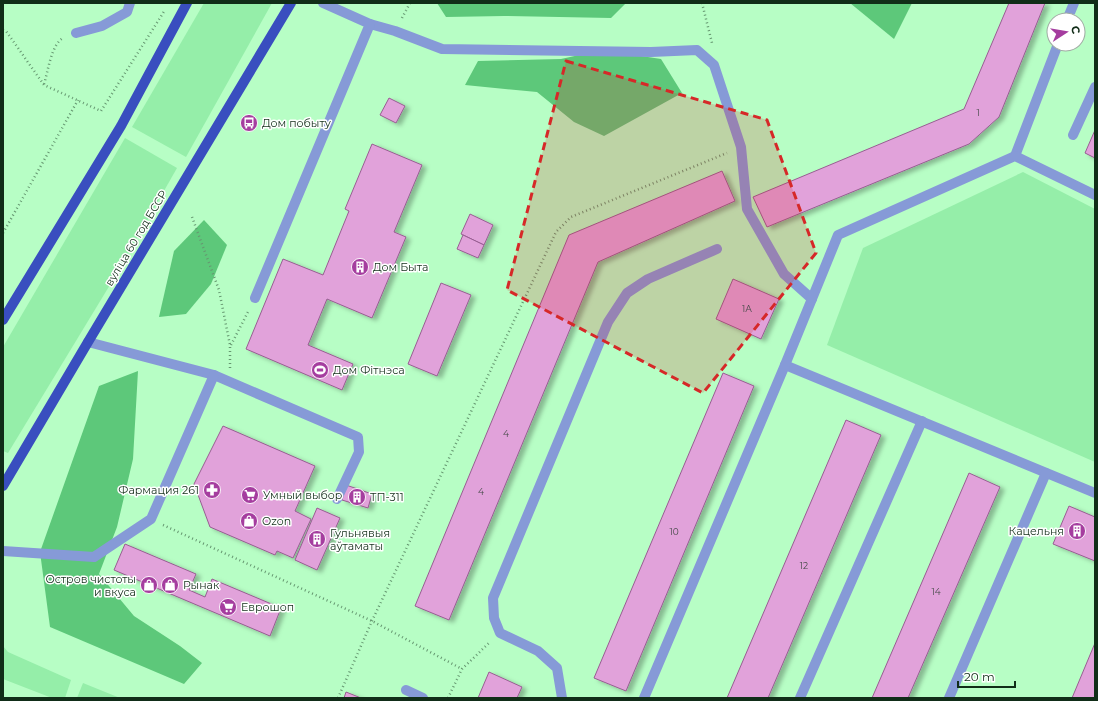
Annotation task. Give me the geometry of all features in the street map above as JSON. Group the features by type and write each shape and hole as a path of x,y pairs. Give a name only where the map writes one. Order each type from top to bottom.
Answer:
{"main road":[{"path":"3,320 121,126 187,3"},
{"name":"вуліца 60 год БССР","path":"3,486 291,3"}],"lane":[{"path":"76,33 102,26 127,12 130,3"},
{"path":"323,3 370,24 395,31 442,50 651,52 697,50 714,65 741,148 747,209 784,274 812,299"},
{"path":"255,298 370,24"},
{"path":"644,698 786,365 838,234 1015,156 1055,52"},
{"path":"1073,135 1095,88"},
{"path":"1015,156 1095,195"},
{"path":"562,698 557,668 538,651 500,632 494,618 493,598 608,322 628,293 648,279 717,249"},
{"path":"88,342 214,375 358,437 359,452 337,499"},
{"path":"786,365 1095,493"},
{"path":"3,551 94,558 152,519 214,375"},
{"path":"800,698 922,421"},
{"path":"949,698 1046,473"},
{"path":"406,690 423,698"}],"path":[{"path":"702,3 712,42 714,65"},
{"path":"3,30 6,31 44,85 101,111 165,10"},
{"path":"44,85 54,49 60,40 76,33"},
{"path":"3,233 78,100"},
{"path":"338,698 372,621 556,232 571,217 741,148"},
{"path":"192,217 219,290 230,345 230,382"},
{"path":"230,345 255,298"},
{"path":"152,519 372,621 462,670"},
{"path":"448,698 462,670 500,632"}],"highlighted area":[{"path":"566,61 767,120 816,253 703,393 507,290"}],"green space":[{"path":"204,3 272,3 186,157 132,127"},
{"path":"437,3 626,3 611,18 504,16 446,17"},
{"path":"850,3 912,3 894,39"},
{"path":"602,50 661,59 682,93 604,136 574,122 537,92 465,85 478,61 561,59"},
{"path":"125,138 177,168 119,270 8,453 3,451 3,347"},
{"path":"1023,172 1095,209 1095,462 827,345 863,248"},
{"path":"204,220 227,245 211,284 186,314 159,317 174,251"},
{"path":"138,371 133,459 117,527 99,574 134,616 180,646 202,663 184,684 50,627 40,552 99,386"},
{"path":"3,646 8,652 71,680 65,698 52,698 3,679"},
{"path":"83,683 120,698 77,698"}],"building":[{"path":"1009,3 1045,3 999,117 969,144 767,227 753,197 964,109"},
{"path":"389,98 405,106 396,123 380,115"},
{"path":"1095,130 1095,158 1085,153"},
{"name":"Дом Быта","path":"372,144 422,165 394,232 406,237 372,318 327,299 308,345 353,364 342,390 246,349 283,259 323,275 349,211 345,209"},
{"path":"722,171 735,201 598,262 449,620 415,606 569,235"},
{"path":"470,214 493,225 484,245 461,234"},
{"path":"463,235 484,245 478,258 457,249"},
{"path":"733,279 779,299 761,339 716,319"},
{"path":"441,283 471,295 437,376 408,364"},
{"path":"723,373 754,386 626,691 594,678"},
{"path":"846,420 881,435 768,698 727,698"},
{"name":"Умный выбор","path":"223,426 315,466 295,511 311,519 293,558 277,551 275,555 210,527 194,484"},
{"path":"969,473 1000,487 908,698 872,698"},
{"name":"ТП-311","path":"346,485 372,494 368,508 342,500"},
{"name":"Кацельня","path":"1069,506 1095,517 1095,561 1053,544"},
{"name":"Гульнявыя аўтаматы","path":"317,508 340,518 317,570 295,560"},
{"name":"Рынак","path":"125,544 196,574 189,590 205,597 212,579 281,608 270,636 114,570"},
{"path":"1095,643 1095,698 1072,698"},
{"path":"489,672 522,687 517,698 478,698"},
{"path":"346,692 361,698 344,698"}],"place":[{"name":"Дом побыту","path":"249,123"},
{"name":"Дом Быта","path":"360,267"},
{"name":"Дом Фітнэса","path":"320,370"},
{"name":"Фармация 261","path":"212,490"},
{"name":"Умный выбор","path":"250,495"},
{"name":"ТП-311","path":"357,497"},
{"name":"Ozon","path":"249,521"},
{"name":"Кацельня","path":"1077,531"},
{"name":"Гульнявыя аўтаматы","path":"317,539"},
{"name":"Остров чистоты и вкуса","path":"149,585"},
{"name":"Рынак","path":"170,585"},
{"name":"Еврошоп","path":"228,607"}]}
